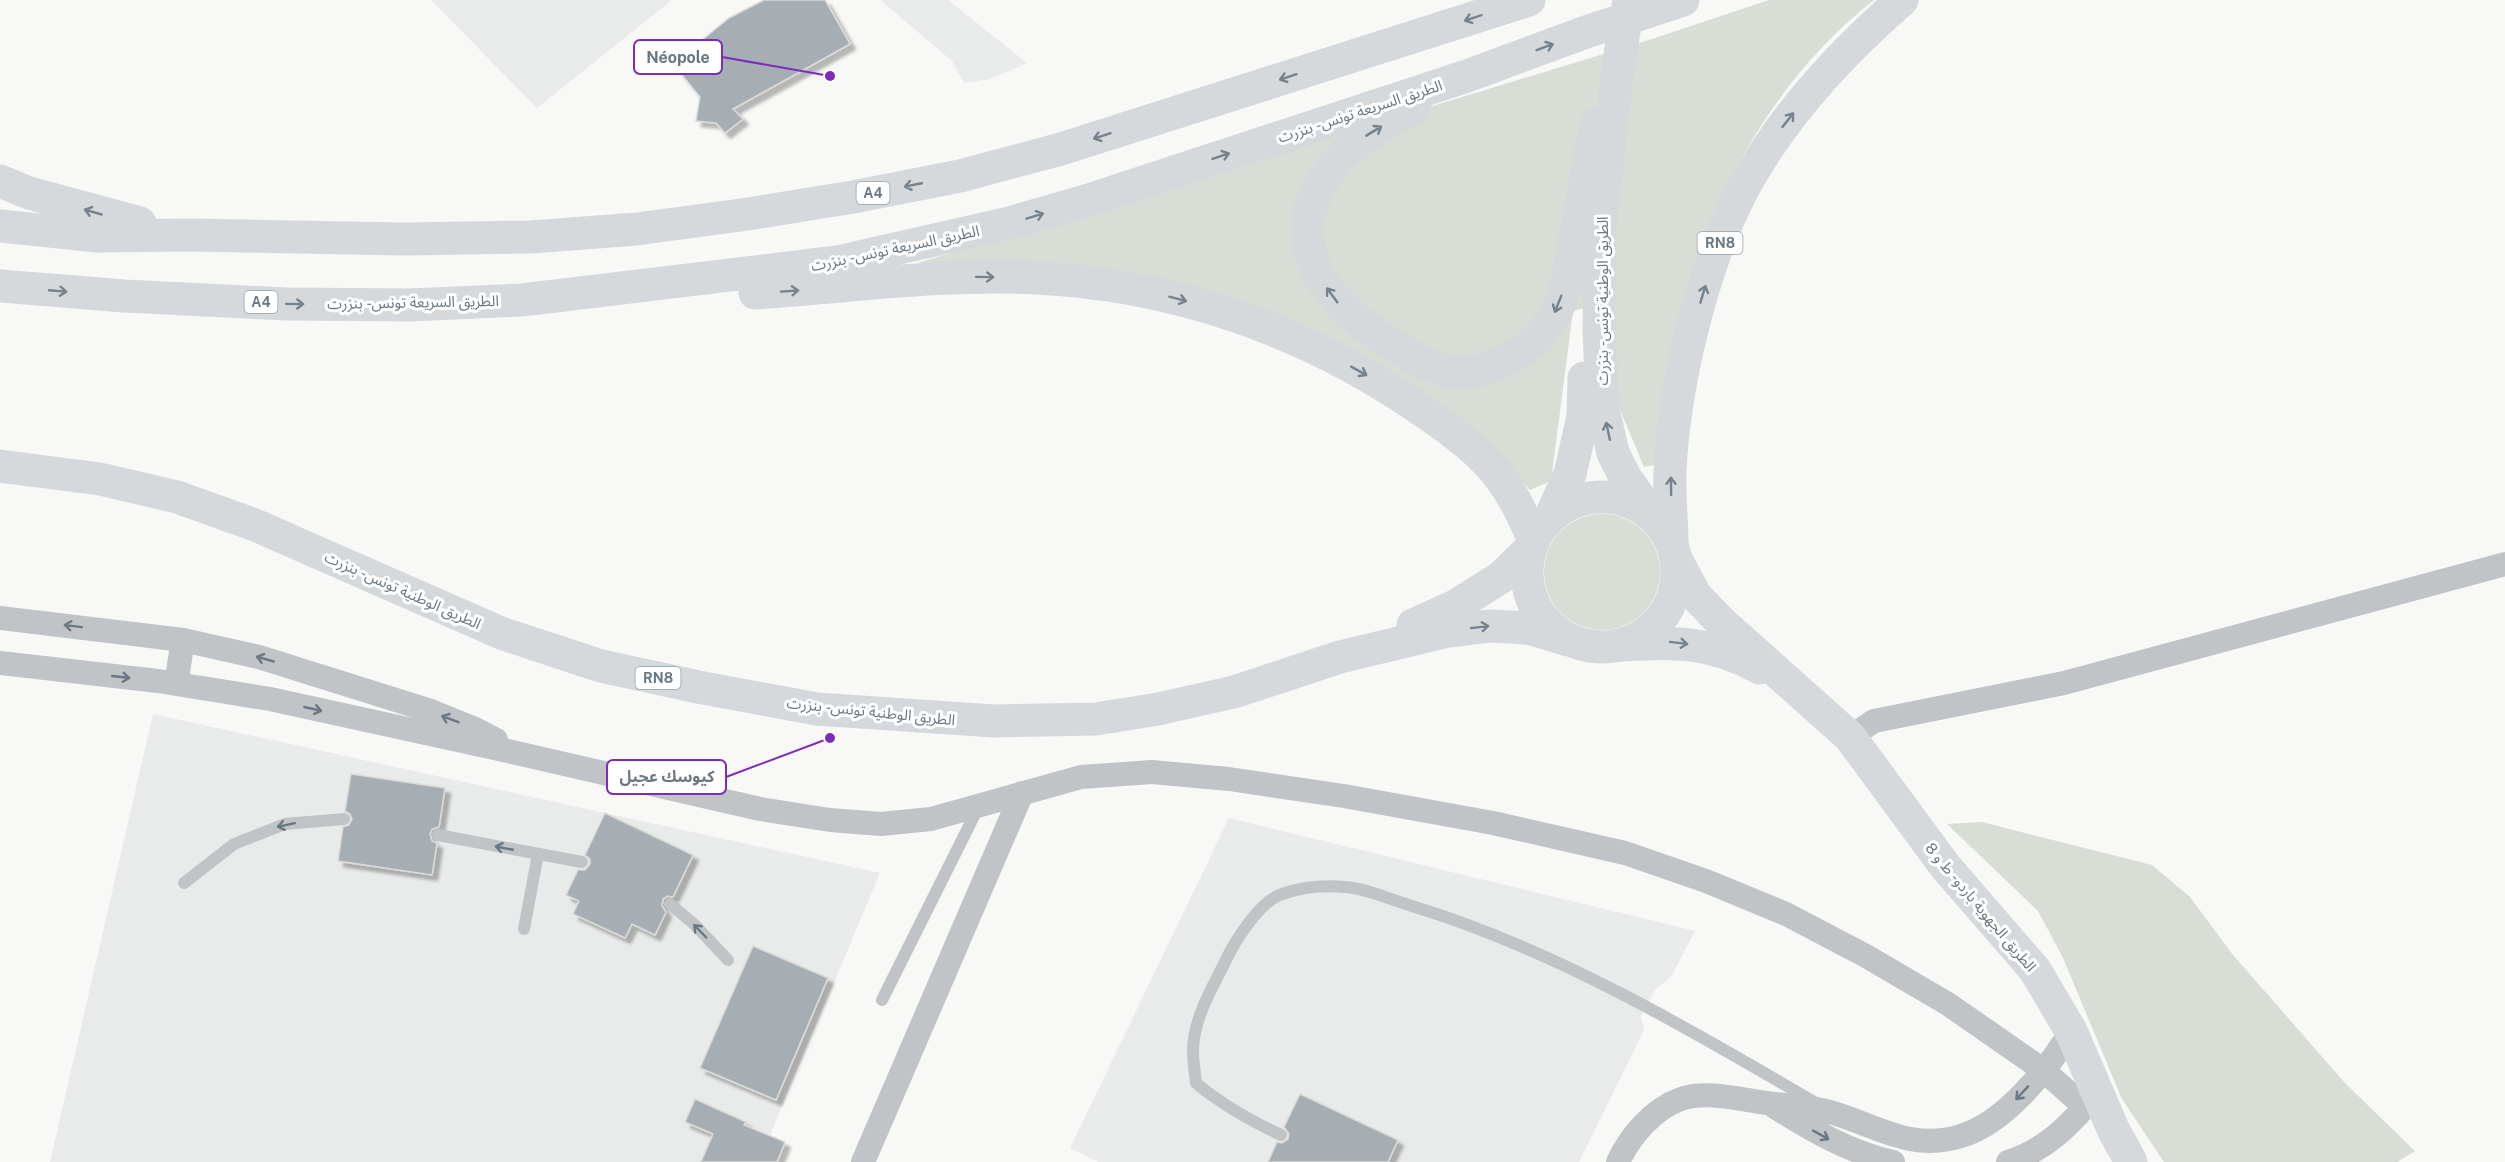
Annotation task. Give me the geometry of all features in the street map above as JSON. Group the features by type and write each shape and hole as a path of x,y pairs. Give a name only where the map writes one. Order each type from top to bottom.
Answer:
{"main road":[{"name":"A4","path":"0,226 97,236 191,235 404,239 531,237 638,229 854,197 960,176 1061,149 1529,0"},
{"name":"الطريق الوطنية تونس - بنزرت","path":"1568,640 1550,627 1537,611 1529,591 1527,570 1538,536 1570,474 1583,417 1585,227 1613,0"},
{"name":"الطريق الوطنية تونس - بنزرت","path":"0,466 100,479 177,497 255,525 512,636 601,666 703,688 817,708 994,722 1096,719 1158,709 1234,692 1340,657 1448,631 1490,626 1528,628 1585,646 1603,648 1621,645 1641,637 1658,622 1670,604 1677,583 1668,541 1625,477 1613,453 1603,410 1600,356 1600,226 1618,68 1629,0"},
{"name":"الطريق السريعة تونس - بنزرت","path":"0,286 124,296 287,304 410,305 522,300 837,262 988,228 1092,199 1467,76 1586,32 1683,0"},
{"name":"RN8","path":"1668,541 1670,471 1679,398 1694,325 1717,250 1742,191 1773,140 1827,71 1902,0"},
{"path":"1467,76 1365,136 1337,162 1315,193 1308,224 1309,255 1321,280 1343,309 1378,335 1415,357 1452,372 1480,369 1505,362 1527,347 1544,331 1558,307 1568,274 1596,124"},
{"path":"0,181 29,193 103,215 191,235"},
{"path":"522,300 720,296 972,277 1036,278 1110,286 1174,298 1250,320 1320,350 1387,386 1443,425 1486,460 1538,536"},
{"name":"الطريق الوطنية تونس - بنزرت","path":"1340,657 1455,606 1500,578 1569,505 1580,501 1592,498 1614,498 1636,505 1668,541"},
{"name":"الطريق الجهوية باردو - ط و 8","path":"1668,541 1696,596 1788,683 1823,711 1850,737 1945,866 2035,970 2071,1031 2091,1100 2131,1162"},
{"name":"الطريق الجهوية باردو - ط و 8","path":"1621,645 1668,642 1702,646 1739,657 1788,683"}],"street":[{"path":"1850,737 1874,721 2064,682 2505,564"},
{"path":"0,618 183,640 259,657 431,711 473,728 521,754"},
{"path":"176,684 183,640"},
{"path":"0,663 176,684 270,699 760,809 830,820 881,824 931,819 1081,777 1140,773 1229,778 1344,796 1493,823 1625,854 1706,881 1786,914 1866,956 1948,1004 2043,1070 2091,1100 2051,1142 2027,1156 2008,1162"},
{"path":"863,1162 1022,793"},
{"path":"1618,1162 1634,1135 1654,1114 1682,1099 1712,1096 1831,1112 1892,1136 1927,1142 1962,1136 1990,1122 2014,1101 2055,1056 2071,1031"},
{"path":"1771,1104 1834,1142 1872,1157 1893,1162"}],"lane":[{"path":"882,1000 978,806"},
{"path":"184,882 234,844 285,824 344,819"},
{"path":"438,835 582,862"},
{"path":"524,929 538,854"},
{"path":"1281,1135 1248,1120 1219,1102 1196,1083 1193,1050 1201,1011 1235,940 1257,913 1279,894 1310,887 1347,887 1454,919 1534,953 1646,1007 1734,1054 1831,1112"},
{"path":"670,904 694,924 728,960"}],"shaded area":[{"path":"431,0 672,0 537,108"},
{"path":"880,0 948,0 1027,63 990,79 964,83 952,61"},
{"path":"1769,0 1874,0 1818,52 1792,82 1748,146 1730,180 1700,250 1687,289 1659,464 1644,467 1618,405 1613,301 1573,311 1551,481 1530,490 1500,458 1451,422 1082,266 918,263 1646,41"},
{"path":"1602,514 1624,518 1643,531 1656,550 1660,572 1656,594 1643,613 1624,626 1602,630 1580,626 1561,613 1548,594 1544,572 1548,550 1561,531 1580,518"},
{"path":"153,714 880,873 770,1135 785,1142 777,1162 50,1162"},
{"path":"1229,818 1695,931 1671,977 1655,990 1641,1015 1644,1030 1579,1162 1098,1162 1070,1148"},
{"path":"1982,822 2152,865 2190,897 2233,955 2345,1083 2415,1151 2397,1162 2164,1162 2122,1099 2063,958 2038,911 1947,824"}],"building":[{"path":"764,0 825,0 850,44 733,109 743,119 725,133 716,123 696,121 700,97 673,64 729,18"},
{"path":"351,774 445,788 439,827 432,829 430,834 432,841 437,843 432,875 338,861 343,827 349,825 352,819 345,811"},
{"path":"605,813 693,855 673,897 668,896 663,899 662,906 666,912 655,935 632,924 625,938 573,914 579,901 566,895 578,870 585,870 590,864 590,859 585,855"},
{"path":"753,946 828,978 776,1100 700,1068"},
{"path":"1300,1094 1398,1140 1388,1162 1268,1162 1277,1142 1282,1143 1288,1139 1289,1134 1284,1127"},
{"path":"695,1099 746,1122 744,1125 785,1142 777,1162 701,1162 713,1134 685,1122"}],"place":[{"name":"Néopole","path":"830,76"},
{"name":"كيوسك عجيل","path":"830,738"}]}
